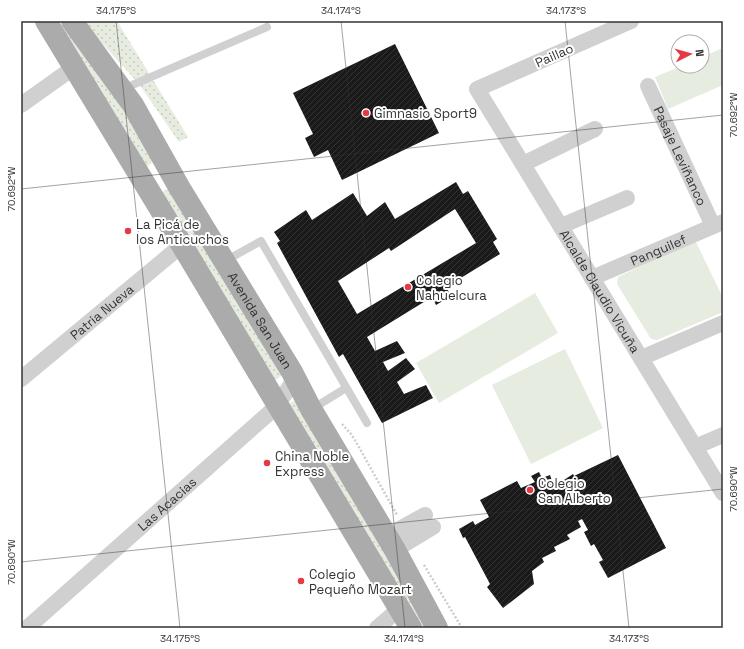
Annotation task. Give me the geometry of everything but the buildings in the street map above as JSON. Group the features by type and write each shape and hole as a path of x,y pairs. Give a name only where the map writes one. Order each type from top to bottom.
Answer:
{"main road":[{"path":"46,21 411,628"},
{"name":"Avenida San Juan","path":"72,21 122,89 136,111 179,188 292,372 311,409 391,543 437,628"},
{"path":"162,212 157,194 158,187 168,182 179,188"}],"street":[{"name":"Paillao","path":"477,89 631,21"},
{"path":"21,105 74,68"},
{"name":"Pasaje Leviñanco","path":"648,86 718,224"},
{"name":"Alcalde Claudio Vicuña","path":"477,89 723,493"},
{"path":"523,164 595,129"},
{"path":"561,226 627,198"},
{"name":"Panguilef","path":"592,278 718,224"},
{"name":"Patria Nueva","path":"21,379 182,245"},
{"path":"641,358 723,323"},
{"name":"Las Acacias","path":"27,628 277,406 294,380 292,372"},
{"path":"696,447 723,435"},
{"path":"391,543 429,521"},
{"path":"377,628 399,609"}],"lane":[{"path":"122,89 268,27"},
{"path":"224,261 261,241 367,424"},
{"path":"311,409 346,388"}],"shaded area":[{"path":"82,21 117,21 188,137 179,142 139,84"},
{"path":"68,27 156,160 145,168 62,31"},
{"path":"723,48 723,85 668,109 655,77 670,71 670,74 710,74 710,54"},
{"path":"168,189 284,374 273,382 160,193"},
{"path":"695,240 723,298 723,312 657,340 651,339 617,284 618,277"},
{"path":"535,293 558,333 439,403 416,363"},
{"path":"565,349 603,428 531,464 492,385"},
{"path":"297,399 432,628 420,628 287,405"}],"place":[{"name":"Gimnasio Sport9","path":"366,113"},
{"name":"La Picá de los Anticuchos","path":"128,231"},
{"name":"Colegio Nahuelcura","path":"408,287"},
{"name":"China Noble Express","path":"267,463"},
{"name":"Colegio San Alberto","path":"530,490"},
{"name":"Colegio Pequeño Mozart","path":"301,581"}]}
